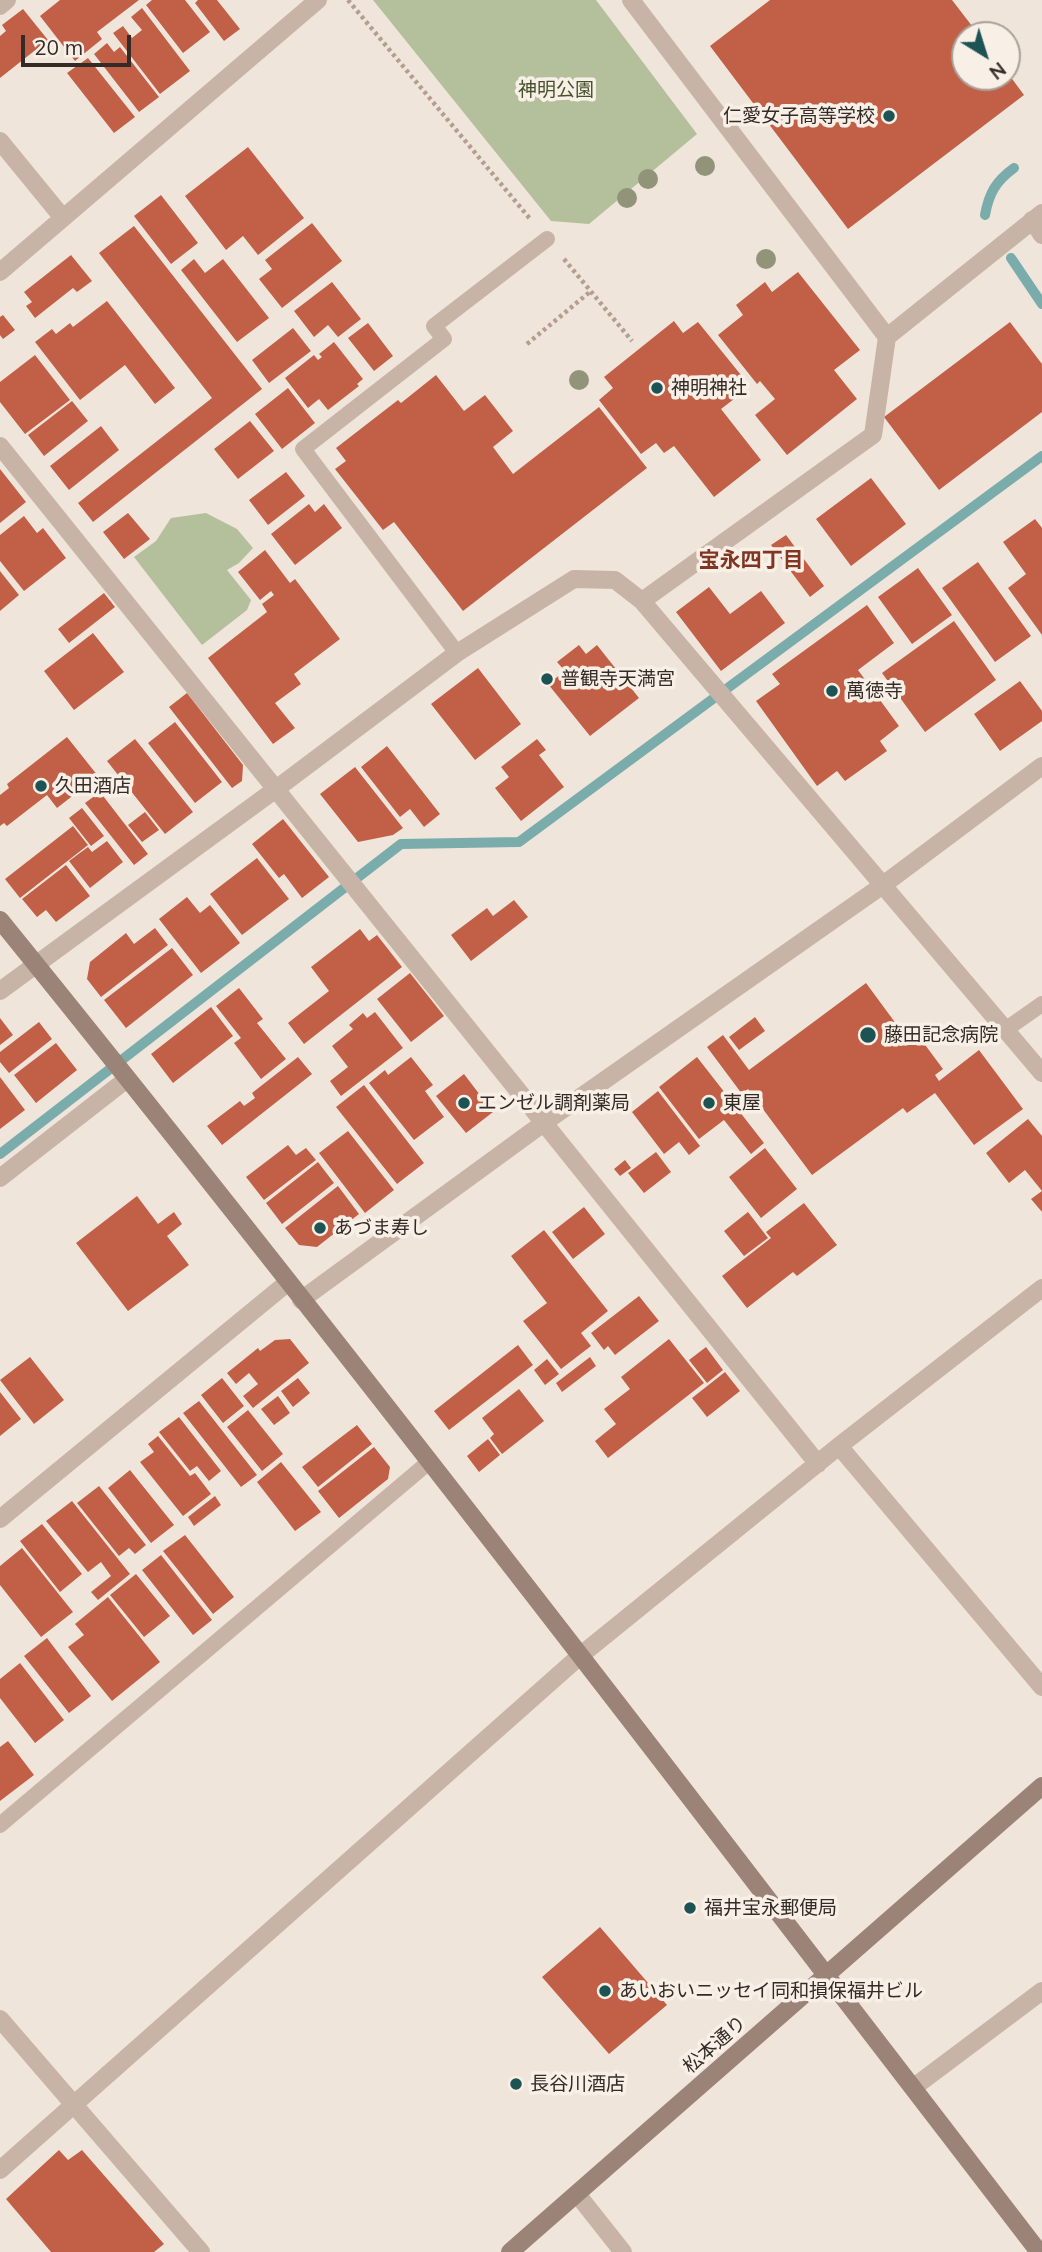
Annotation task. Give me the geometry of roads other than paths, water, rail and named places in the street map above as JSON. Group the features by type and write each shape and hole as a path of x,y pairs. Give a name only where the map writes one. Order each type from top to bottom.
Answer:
{"street":[{"path":"0,6 7,0"},
{"path":"0,272 318,0"},
{"path":"631,0 887,337"},
{"path":"0,141 63,218"},
{"path":"642,601 873,435 887,337 1039,223"},
{"path":"0,446 818,1464"},
{"path":"0,991 457,653 574,579 615,580 642,601 1042,1073"},
{"path":"301,1300 545,1122 883,885 1042,766"},
{"path":"0,920 581,1655 1038,2252"},
{"path":"0,1178 122,1074"},
{"path":"0,1519 287,1283"},
{"path":"0,2170 581,1655 839,1446 1042,1288"},
{"path":"839,1446 1042,1687"},
{"name":"松本通り","path":"510,2252 1042,1786"},
{"path":"914,2087 1042,1992"},
{"path":"0,2019 201,2252"},
{"path":"577,2194 623,2252"}],"lane":[{"path":"457,653 303,449 444,339 434,326 547,239"},
{"path":"1005,1030 1042,1004"},
{"path":"0,1825 429,1462"}],"waterway":[{"path":"985,215 994,188 1014,168"},
{"path":"1011,258 1042,304"},
{"path":"0,1154 401,844 519,842 1042,456"}],"place":[{"name":"仁愛女子高等学校","path":"889,116"},
{"name":"神明神社","path":"657,388"},
{"name":"普観寺天満宮","path":"547,679"},
{"name":"萬徳寺","path":"832,691"},
{"name":"久田酒店","path":"41,786"},
{"name":"藤田記念病院","path":"868,1035"},
{"name":"エンゼル調剤薬局","path":"464,1103"},
{"name":"東屋","path":"709,1103"},
{"name":"あづま寿し","path":"320,1228"},
{"name":"福井宝永郵便局","path":"690,1908"},
{"name":"あいおいニッセイ同和損保福井ビル","path":"605,1991"},
{"name":"長谷川酒店","path":"516,2084"}],"district":[{"name":"宝永四丁目","path":"751,561"}],"park label":[{"name":"神明公園","path":"556,90"}]}
